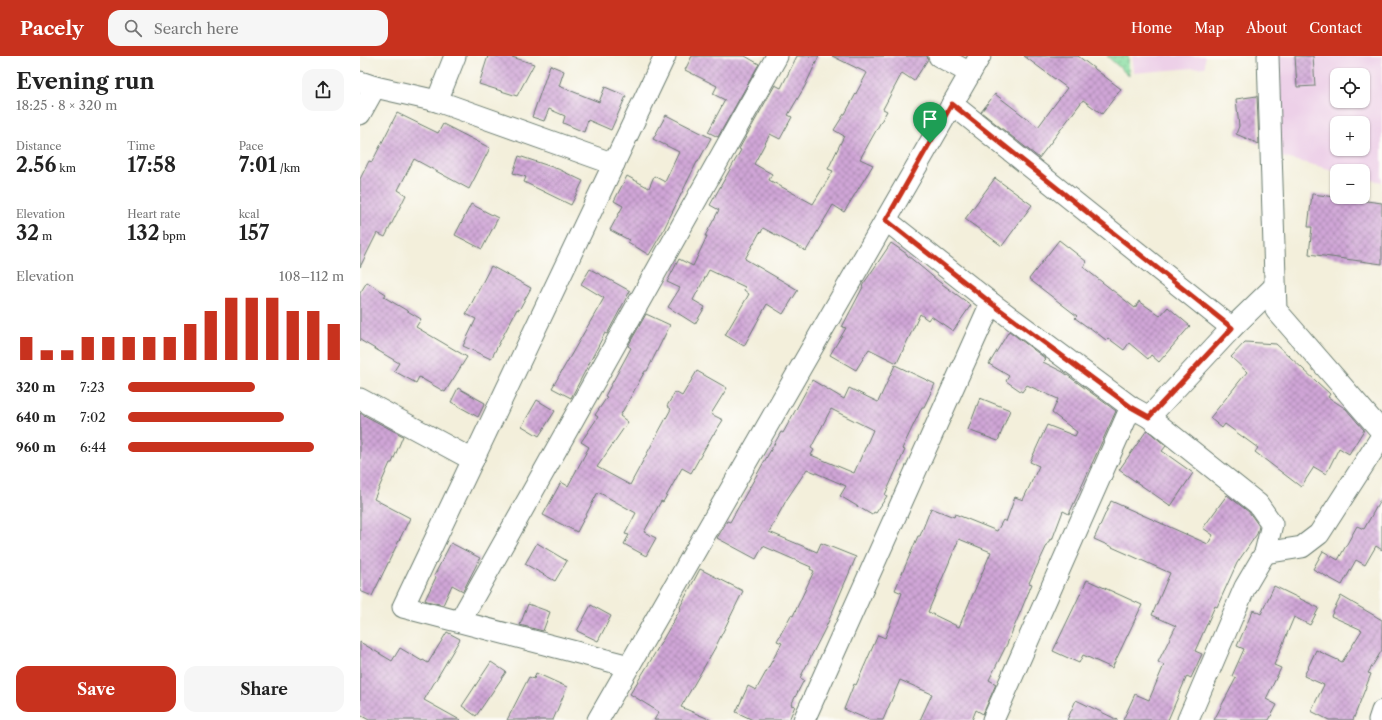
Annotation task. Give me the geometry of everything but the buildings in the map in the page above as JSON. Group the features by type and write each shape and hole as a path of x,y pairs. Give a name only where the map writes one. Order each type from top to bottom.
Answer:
{"street":[{"path":"437,101 455,56"},
{"path":"629,666 403,607 665,56"},
{"path":"460,621 777,56"},
{"path":"598,720 975,64 939,56"},
{"path":"1268,56 1276,310 1382,432"},
{"path":"360,114 367,84 437,101 614,164"},
{"path":"952,104 1232,328"},
{"path":"886,220 991,303 1131,407 1149,417 1258,504 1272,524 1265,553 1245,587 1188,720"},
{"path":"1149,417 1232,328 1275,286"},
{"path":"804,720 991,303"},
{"path":"360,399 473,460"},
{"path":"993,720 1131,407"},
{"path":"1265,553 1302,547 1319,534 1382,436"},
{"path":"1379,720 1382,711"}],"shaded area":[{"path":"1132,56 1205,56 1205,67 1133,73"},
{"path":"1274,56 1382,56 1382,182 1370,179 1370,164 1330,164 1330,169 1278,156"}],"green space":[{"path":"1107,56 1128,56 1129,76"}],"route":[{"path":"952,104 1232,328 1149,417 1131,407 991,303 886,220 930,143 952,104"}]}
